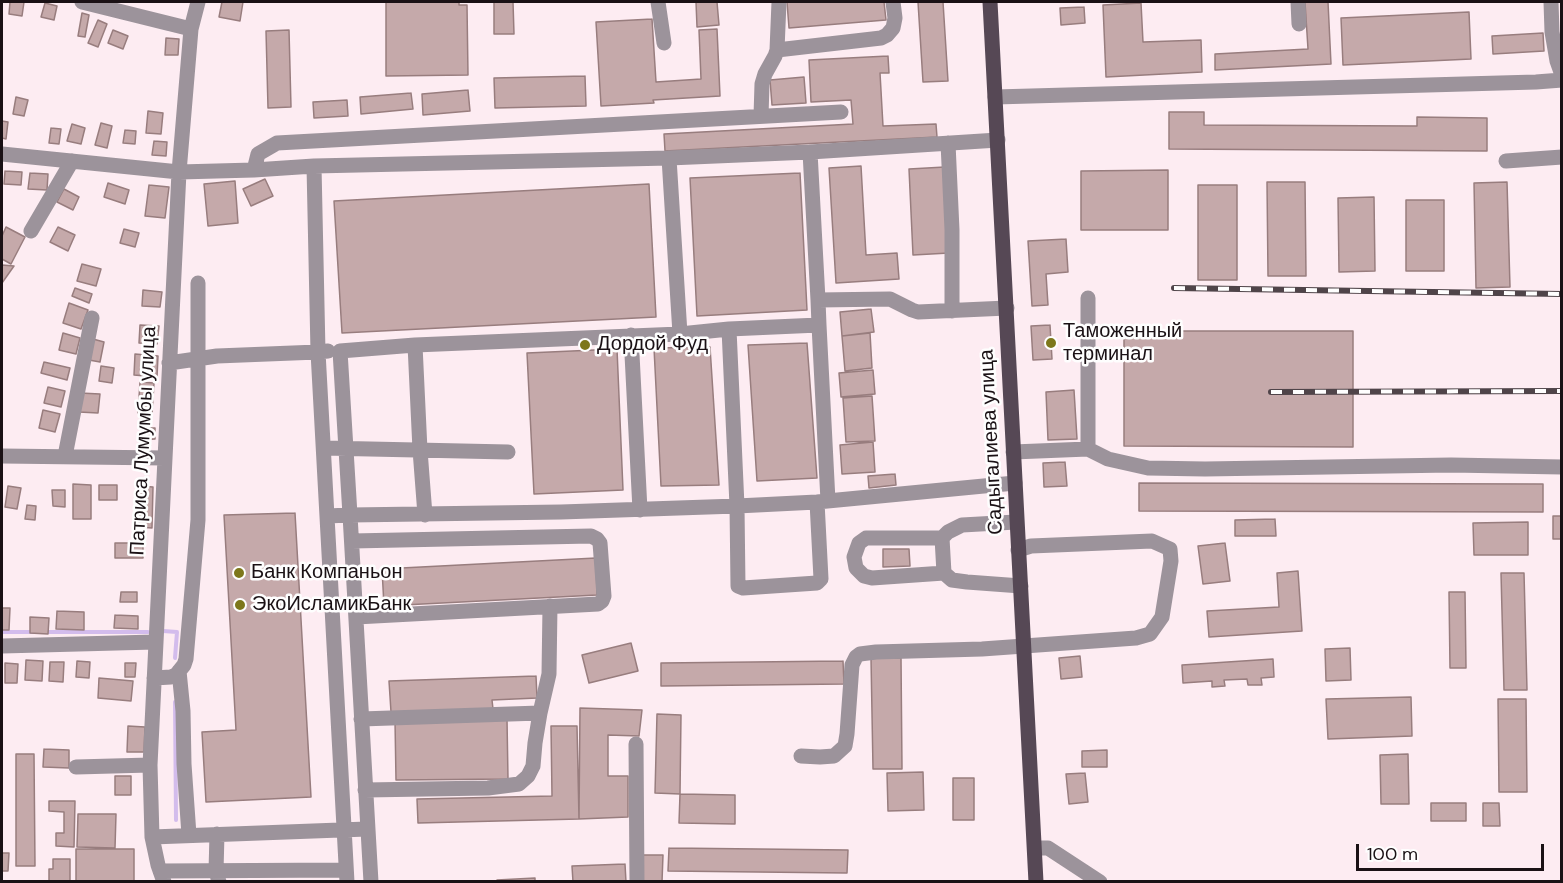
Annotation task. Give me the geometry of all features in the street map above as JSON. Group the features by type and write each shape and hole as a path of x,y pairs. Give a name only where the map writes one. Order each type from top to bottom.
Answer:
{"main road":[{"name":"Садыгалиева улица","path":"990,2 1036,882"}],"street":[{"path":"82,2 118,6 191,29"},
{"name":"Патриса Лумумбы улица","path":"162,876 152,837 150,765 155,642 178,172 191,29 198,2"},
{"path":"658,2 664,43"},
{"path":"761,116 762,84 777,50 778,2"},
{"path":"777,50 881,38 893,28 895,18 893,2"},
{"path":"1298,2 1299,24"},
{"path":"1551,2 1552,32 1562,75"},
{"path":"995,97 1562,80"},
{"path":"254,170 258,154 277,143 842,112"},
{"path":"2,154 178,172 254,170 314,165 669,158 998,140"},
{"path":"948,143 952,230 952,311"},
{"path":"729,329 737,506 738,586 743,588 818,583 821,579 823,501 819,326 810,152"},
{"path":"1506,161 1562,157"},
{"path":"669,158 680,334"},
{"path":"31,231 72,161"},
{"path":"162,876 347,876 318,352 314,165"},
{"path":"154,678 171,677 179,671 186,659 198,520 198,284"},
{"path":"1088,298 1088,449"},
{"path":"818,300 890,299 918,312 1007,308"},
{"path":"65,456 92,318"},
{"path":"169,363 217,356 819,326"},
{"path":"631,335 640,510"},
{"path":"415,345 425,515"},
{"path":"340,351 371,882"},
{"path":"324,448 508,452"},
{"path":"1013,452 1088,449 1108,459 1148,468 1451,465 1562,467"},
{"path":"2,456 165,458"},
{"path":"327,516 737,506 823,501 1015,483"},
{"path":"1017,522 962,525 942,538 866,538 859,543 854,557 855,568 864,576 872,578 944,573 952,580 1021,586"},
{"path":"352,542 591,536 600,543 604,596 598,603 356,617"},
{"path":"942,538 944,573"},
{"path":"801,756 834,756 844,746 847,734 852,665 856,657 861,654 1136,638 1150,634 1162,617 1171,561 1170,549 1152,541 1031,546 1018,550"},
{"path":"365,790 488,788 519,784 528,776 533,766 540,713 549,675 550,606"},
{"path":"2,646 155,642"},
{"path":"179,671 189,835"},
{"path":"339,732 362,724 540,713"},
{"path":"636,744 637,882"},
{"path":"76,767 150,765"},
{"path":"152,837 368,829"},
{"path":"217,834 218,876"},
{"path":"1035,848 1048,848 1100,882"}],"building":[{"path":"10,2 24,2 22,16 9,14"},
{"path":"222,2 243,2 240,21 219,17"},
{"path":"386,2 459,2 459,5 467,5 468,75 386,76"},
{"path":"494,2 513,2 514,34 494,34"},
{"path":"696,2 717,2 719,25 697,27"},
{"path":"787,2 884,2 886,20 789,28"},
{"path":"918,2 943,2 948,81 923,82"},
{"path":"1305,2 1328,2 1331,64 1215,70 1215,54 1308,49"},
{"path":"45,3 57,6 54,20 41,17"},
{"path":"1141,3 1143,42 1201,40 1202,72 1106,77 1103,5"},
{"path":"1084,7 1085,23 1061,25 1060,8"},
{"path":"1469,12 1471,59 1343,65 1341,18"},
{"path":"82,13 89,15 85,37 78,36"},
{"path":"652,19 656,82 701,79 699,30 717,29 720,96 601,106 596,22"},
{"path":"98,20 107,24 98,47 88,43"},
{"path":"113,30 128,36 123,49 108,43"},
{"path":"289,30 291,107 268,108 266,31"},
{"path":"1543,33 1544,51 1493,54 1492,36"},
{"path":"166,38 179,39 178,55 165,55"},
{"path":"888,56 889,73 880,73 883,126 936,124 937,137 665,151 664,134 853,124 851,100 811,102 809,60"},
{"path":"585,76 586,106 495,108 494,78"},
{"path":"804,77 806,103 772,105 770,80"},
{"path":"468,90 470,111 423,115 422,94"},
{"path":"411,93 413,109 361,114 360,97"},
{"path":"16,97 28,100 24,116 13,114"},
{"path":"347,100 348,116 314,118 313,102"},
{"path":"148,111 163,113 161,134 146,133"},
{"path":"1169,112 1204,112 1204,125 1417,126 1417,117 1487,118 1487,151 1169,149"},
{"path":"2,121 8,122 6,139 2,138"},
{"path":"101,123 112,126 107,148 95,145"},
{"path":"72,124 85,128 81,144 67,141"},
{"path":"51,128 61,129 59,144 49,143"},
{"path":"125,130 136,131 135,144 123,143"},
{"path":"154,141 167,142 166,156 152,155"},
{"path":"861,166 866,255 897,253 899,279 836,283 829,168"},
{"path":"945,167 949,253 913,255 909,169"},
{"path":"1168,170 1168,230 1081,230 1081,171"},
{"path":"5,171 22,172 21,185 4,184"},
{"path":"30,173 48,174 47,190 28,189"},
{"path":"800,173 807,310 697,316 690,178"},
{"path":"265,179 273,196 251,206 243,189"},
{"path":"235,181 238,223 208,226 204,184"},
{"path":"1267,182 1305,182 1306,276 1268,276"},
{"path":"1507,182 1510,287 1476,288 1474,183"},
{"path":"108,183 129,190 125,204 104,197"},
{"path":"649,184 656,317 342,333 334,201"},
{"path":"149,185 169,187 165,218 145,216"},
{"path":"1198,185 1237,185 1237,280 1198,280"},
{"path":"64,189 79,197 73,210 57,202"},
{"path":"1374,197 1375,271 1339,272 1338,198"},
{"path":"1406,200 1444,200 1444,271 1406,271"},
{"path":"6,227 25,237 11,264 2,259 2,236"},
{"path":"58,227 75,235 68,251 50,242"},
{"path":"124,229 139,233 135,247 120,243"},
{"path":"1066,239 1068,272 1046,274 1048,305 1032,306 1028,241"},
{"path":"82,264 101,269 96,286 77,281"},
{"path":"2,265 14,266 2,283"},
{"path":"75,288 92,294 89,303 72,296"},
{"path":"143,290 162,292 160,307 142,306"},
{"path":"69,303 88,310 81,329 63,323"},
{"path":"871,309 874,332 842,336 840,312"},
{"path":"140,325 159,326 157,344 139,343"},
{"path":"1050,325 1052,359 1033,360 1031,326"},
{"path":"1124,331 1353,331 1353,447 1124,446"},
{"path":"63,333 80,338 76,354 59,350"},
{"path":"870,333 872,368 845,371 842,336"},
{"path":"93,339 104,342 100,362 89,360"},
{"path":"807,343 817,478 757,481 748,345"},
{"path":"710,347 719,485 661,486 654,348"},
{"path":"617,349 623,490 534,494 527,353"},
{"path":"135,354 158,356 157,377 134,375"},
{"path":"44,362 70,368 67,380 41,373"},
{"path":"101,366 114,368 112,383 99,381"},
{"path":"873,370 875,394 841,397 839,373"},
{"path":"140,382 154,383 152,414 138,413"},
{"path":"48,387 65,391 61,407 44,403"},
{"path":"1074,390 1077,439 1048,440 1046,392"},
{"path":"80,393 100,394 98,413 79,412"},
{"path":"872,396 875,441 846,442 843,398"},
{"path":"43,410 60,414 55,432 39,428"},
{"path":"142,428 155,428 155,439 142,440"},
{"path":"873,442 875,472 842,474 840,445"},
{"path":"1065,462 1067,486 1044,487 1043,463"},
{"path":"895,474 896,485 869,488 868,476"},
{"path":"1139,483 1543,484 1543,512 1139,511"},
{"path":"73,484 91,485 91,519 73,519"},
{"path":"99,485 117,485 117,500 99,500"},
{"path":"8,486 21,488 17,509 5,507"},
{"path":"140,486 153,487 152,528 139,527"},
{"path":"52,490 65,490 65,507 53,506"},
{"path":"27,505 36,506 35,520 25,519"},
{"path":"295,513 311,797 206,802 202,732 236,730 224,515"},
{"path":"1553,516 1562,516 1562,539 1553,539"},
{"path":"1275,519 1276,536 1235,536 1235,520"},
{"path":"1528,522 1528,555 1474,555 1473,523"},
{"path":"115,543 143,543 143,558 115,558"},
{"path":"1225,543 1230,581 1203,584 1198,546"},
{"path":"883,549 909,549 910,566 883,567"},
{"path":"596,558 597,595 384,606 382,569"},
{"path":"1298,571 1302,631 1209,637 1207,611 1279,607 1277,573"},
{"path":"1501,573 1524,573 1527,690 1504,690"},
{"path":"121,592 137,592 137,602 120,602"},
{"path":"1449,592 1465,592 1466,668 1450,668"},
{"path":"2,608 10,608 9,630 2,630"},
{"path":"57,611 84,612 84,630 56,629"},
{"path":"115,615 138,616 138,629 114,628"},
{"path":"30,617 49,618 48,634 30,633"},
{"path":"631,643 638,671 589,683 582,655"},
{"path":"1350,648 1351,680 1326,681 1325,649"},
{"path":"1080,656 1082,677 1061,679 1059,658"},
{"path":"871,658 901,658 902,769 873,769"},
{"path":"1273,659 1274,677 1261,678 1262,685 1248,685 1247,679 1224,680 1225,686 1212,687 1212,681 1183,683 1182,665"},
{"path":"26,660 43,661 42,681 25,680"},
{"path":"77,661 90,662 89,678 76,677"},
{"path":"843,661 844,684 661,686 661,663"},
{"path":"50,662 64,662 63,682 49,681"},
{"path":"5,663 18,664 17,683 5,683"},
{"path":"125,663 136,663 135,677 125,677"},
{"path":"536,676 537,698 492,700 493,709 391,712 389,681"},
{"path":"99,678 133,681 131,701 98,698"},
{"path":"1411,697 1412,736 1328,739 1326,699"},
{"path":"1498,699 1526,699 1527,792 1499,792"},
{"path":"580,708 642,710 639,736 608,735 608,776 628,776 628,817 579,819"},
{"path":"657,714 681,715 680,794 655,793"},
{"path":"507,719 508,779 396,780 395,721"},
{"path":"128,726 145,727 144,752 127,752"},
{"path":"551,726 577,726 579,819 418,823 417,799 552,796"},
{"path":"44,749 69,750 69,768 43,767"},
{"path":"1107,750 1107,767 1082,767 1082,751"},
{"path":"16,754 34,754 35,866 16,866"},
{"path":"1408,754 1409,804 1381,804 1380,755"},
{"path":"923,772 924,810 888,811 887,773"},
{"path":"1085,773 1088,802 1069,804 1066,774"},
{"path":"115,776 131,776 131,795 115,795"},
{"path":"953,778 974,778 974,820 953,820"},
{"path":"680,794 735,795 735,824 679,823"},
{"path":"49,801 75,801 74,847 56,846 56,833 64,833 64,812 49,811"},
{"path":"1431,803 1466,803 1466,821 1431,821"},
{"path":"1483,803 1499,803 1500,826 1483,826"},
{"path":"78,814 116,814 115,848 77,847"},
{"path":"669,848 848,850 847,873 668,871"},
{"path":"76,849 134,849 134,882 76,882"},
{"path":"2,853 9,853 8,871 2,871"},
{"path":"641,855 663,855 662,882 640,882"},
{"path":"53,859 70,859 70,882 49,882 49,869 53,869"},
{"path":"625,864 626,882 573,882 572,866"},
{"path":"535,878 535,882 497,882 497,880"}],"waterway":[{"path":"163,631 177,632 175,658"},
{"path":"2,632 34,632"},
{"path":"44,632 148,632"},
{"path":"175,702 176,820"}],"railway":[{"path":"1174,288 1562,294"},
{"path":"1271,392 1562,391"}],"place":[{"name":"Таможенный терминал","path":"1051,343"},
{"name":"Дордой Фуд","path":"585,345"},
{"name":"Банк Компаньон","path":"239,573"},
{"name":"ЭкоИсламикБанк","path":"240,605"}]}
